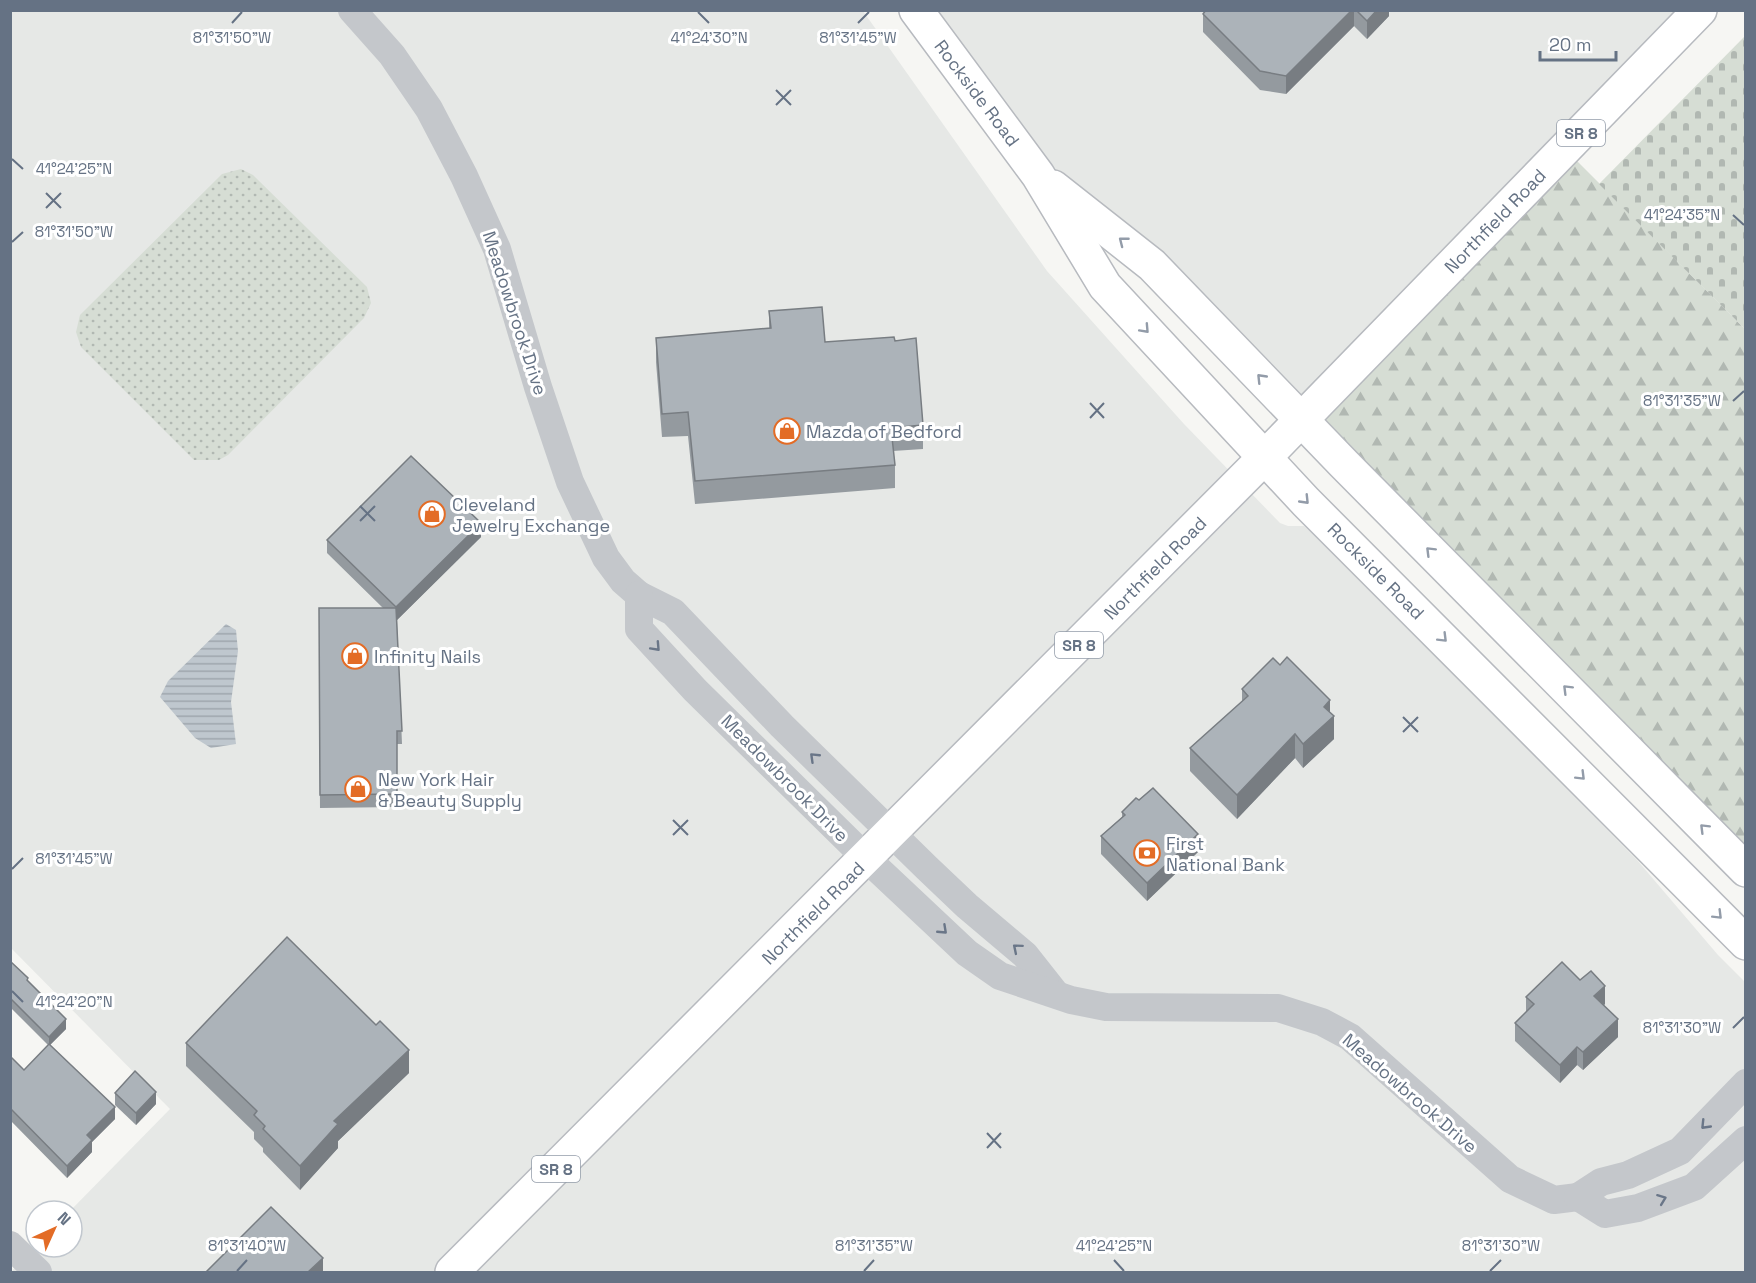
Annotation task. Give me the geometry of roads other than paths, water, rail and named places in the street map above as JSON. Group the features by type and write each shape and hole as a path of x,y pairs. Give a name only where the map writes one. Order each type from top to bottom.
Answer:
{"main road":[{"name":"Rockside Road","path":"916,10 1038,175 1105,286 1306,502 1746,943"},
{"name":"Northfield Road","path":"452,1272 867,859 1302,420 1700,10"},
{"name":"Rockside Road","path":"1038,175 1152,265 1746,870"}],"street":[{"name":"Meadowbrook Drive","path":"352,10 392,55 423,100 464,176 497,249 570,482 606,558 623,581 639,595 673,612 782,726 967,906 1025,955 1055,993"},
{"name":"Meadowbrook Drive","path":"639,595 639,629 695,690 867,859 967,953 1000,976 1071,1000 1106,1008 1278,1008 1322,1022 1350,1037 1510,1179 1554,1200 1578,1197"},
{"path":"1746,1083 1680,1151 1628,1174 1601,1182 1578,1197 1605,1214 1638,1208 1694,1187 1746,1140"},
{"path":"10,1245 38,1272"}],"place":[{"name":"Mazda of Bedford","path":"787,431"},
{"name":"Cleveland Jewelry Exchange","path":"432,514"},
{"name":"Infinity Nails","path":"355,656"},
{"name":"New York Hair & Beauty Supply","path":"358,789"},
{"name":"First National Bank","path":"1147,853"}]}
